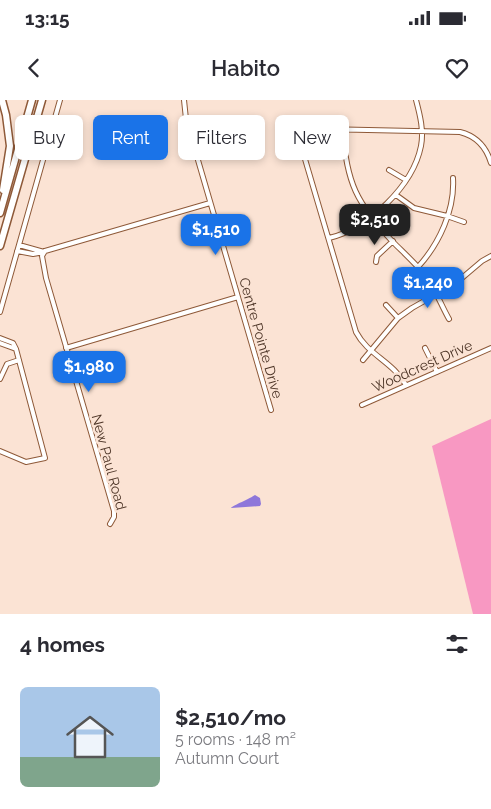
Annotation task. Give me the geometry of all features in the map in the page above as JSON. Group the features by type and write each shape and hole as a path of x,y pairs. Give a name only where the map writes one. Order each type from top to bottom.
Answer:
{"highway":[{"path":"0,205 10,146 2,100"},
{"path":"0,213 32,100"},
{"path":"0,246 42,100"}],"street":[{"path":"0,312 60,100"},
{"name":"Centre Pointe Drive","path":"184,100 186,119 270,410"},
{"path":"329,238 347,232 371,216 396,195 406,180 419,152 422,131 416,100"},
{"path":"349,130 460,132 468,134 480,143 491,162"},
{"path":"305,160 356,332 360,340 392,368 406,385"},
{"path":"345,160 351,182 360,201 392,241 426,277 449,319"},
{"path":"389,170 406,180"},
{"path":"418,267 434,248 447,216 453,178"},
{"path":"396,195 414,208 464,222"},
{"path":"17,251 33,254 44,252 210,203"},
{"path":"376,262 377,256 392,241"},
{"path":"19,245 44,252"},
{"name":"New Paul Road","path":"44,252 42,260 44,270 114,511 110,524"},
{"path":"363,360 398,318 456,283 482,261 491,256"},
{"path":"66,348 238,297"},
{"path":"386,305 398,318"},
{"path":"0,451 28,462 45,458 16,349 2,341"},
{"path":"425,348 436,372"},
{"name":"Woodcrest Drive","path":"362,405 491,348"},
{"path":"0,379 6,364 19,360"}],"shaded area":[{"path":"491,419 491,614 473,614 432,446"},
{"path":"255,495 260,498 260,506 231,508 235,506"}]}
